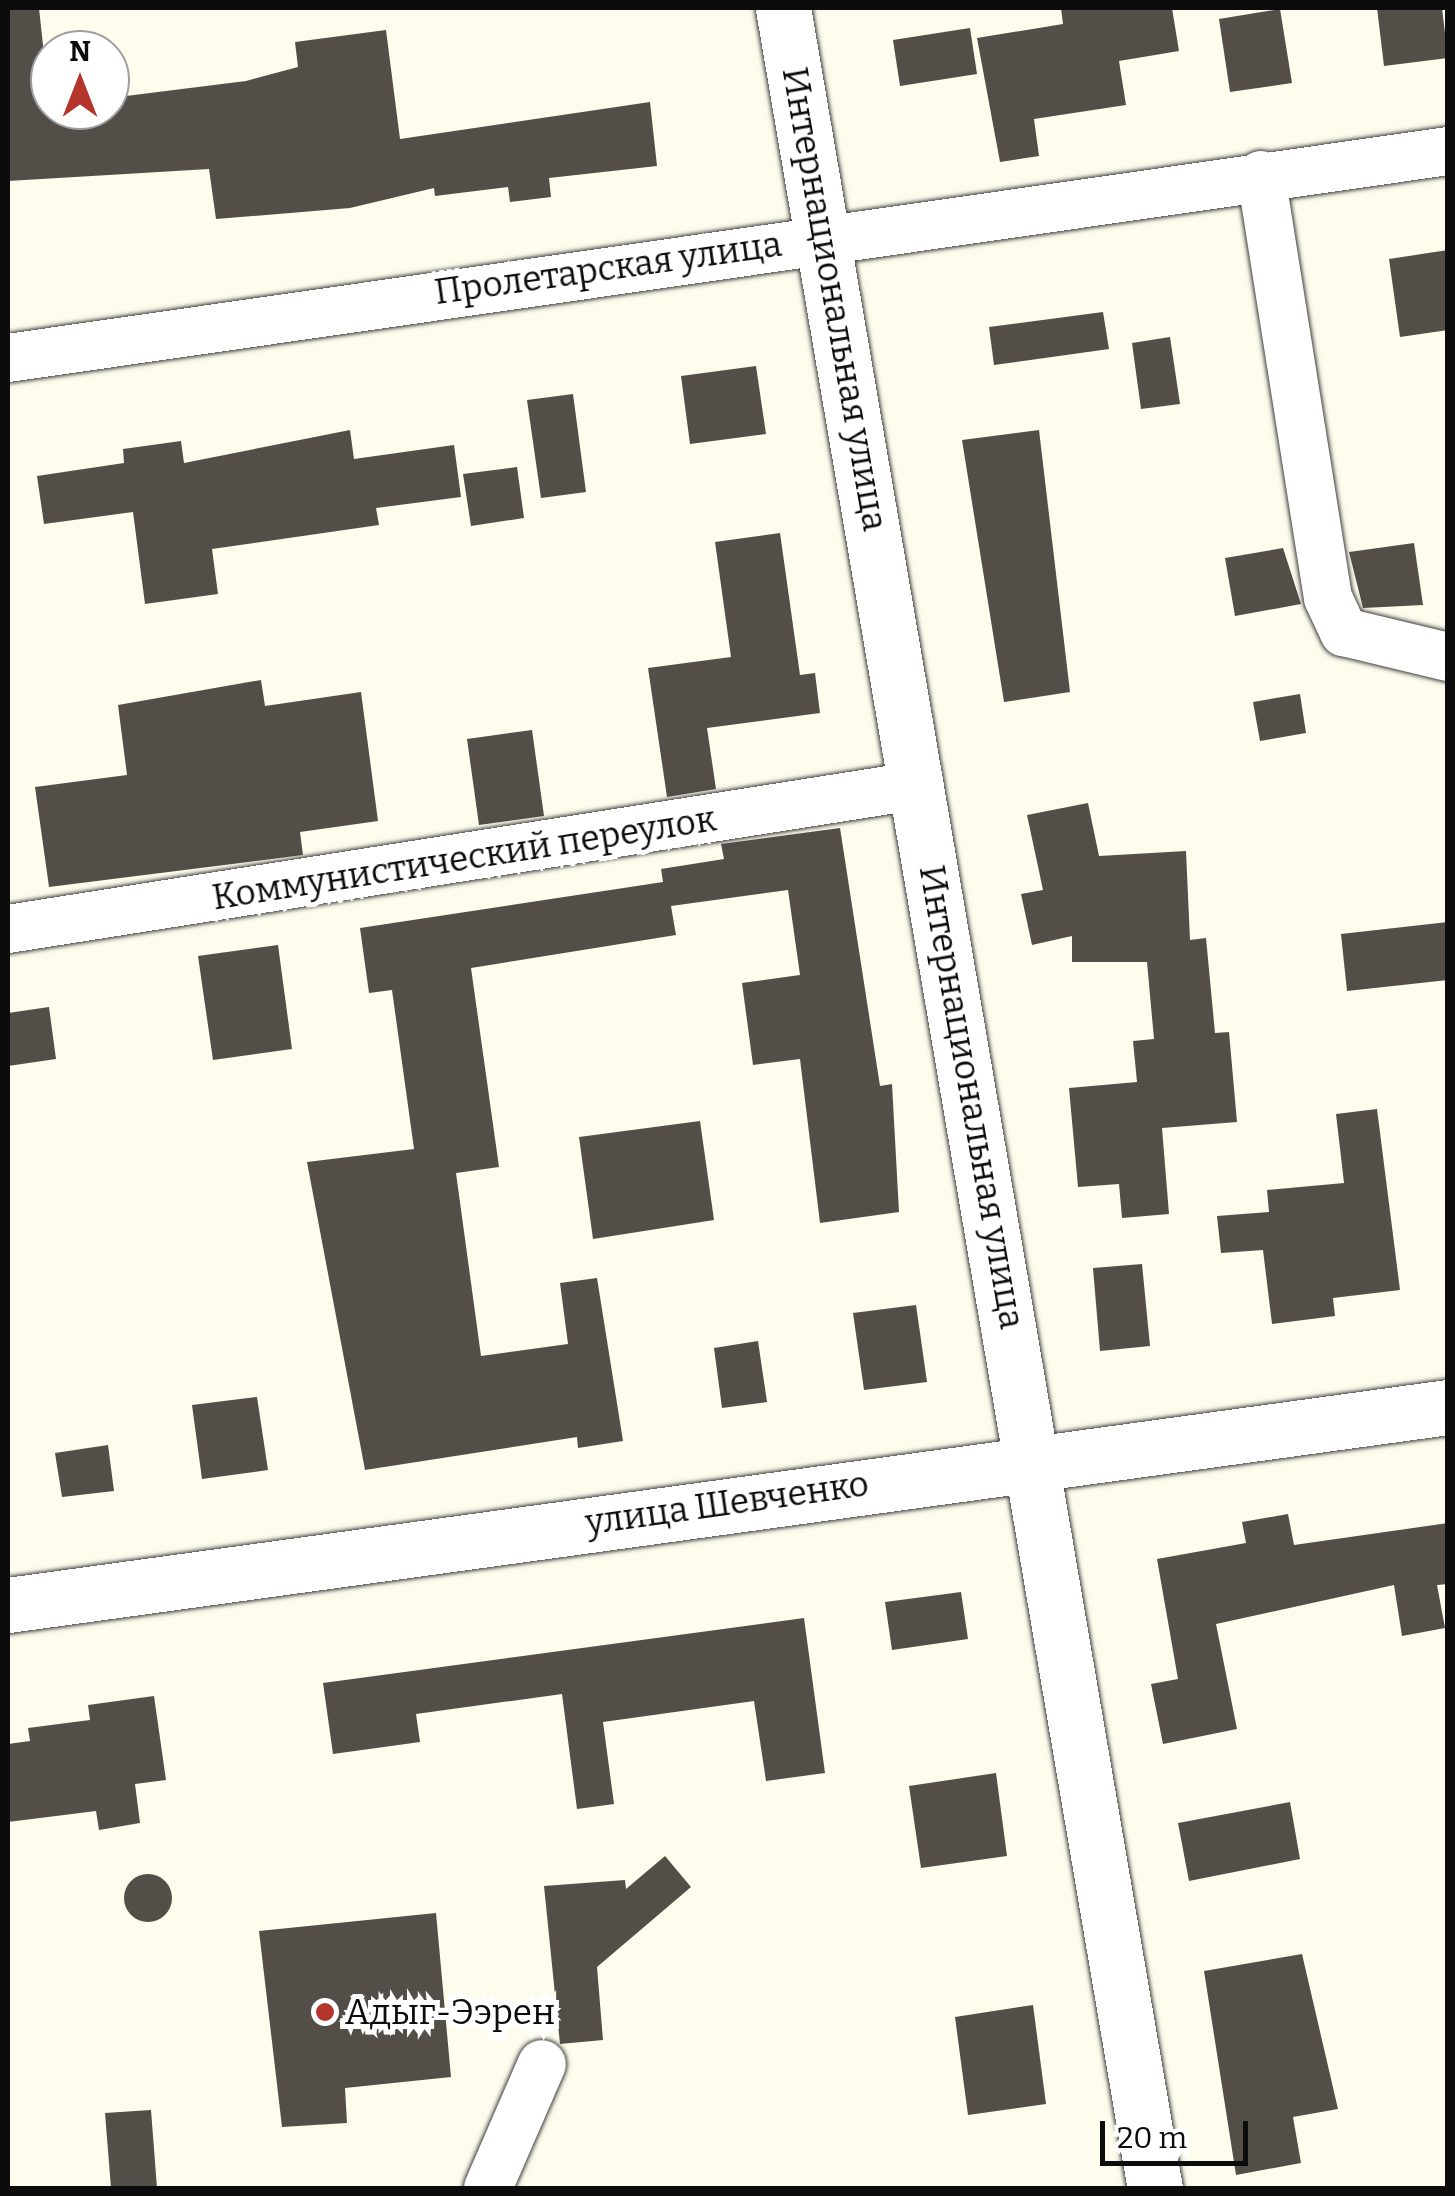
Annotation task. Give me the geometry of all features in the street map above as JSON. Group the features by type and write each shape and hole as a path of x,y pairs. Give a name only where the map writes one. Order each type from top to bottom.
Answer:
{"street":[{"name":"Интернациональная улица","path":"784,8 920,785 1154,2188"},
{"name":"Пролетарская улица","path":"8,358 824,236 1448,151"},
{"path":"1261,175 1328,598 1344,632 1448,657"},
{"name":"Коммунистический переулок","path":"8,930 920,785"},
{"name":"улица Шевченко","path":"8,1605 1032,1459 1448,1407"},
{"path":"488,2188 542,2064"}],"building":[{"path":"8,8 39,8 41,30 30,30 30,130 130,130 130,96 246,81 298,67 295,42 386,30 400,139 650,102 657,166 549,178 551,197 510,202 508,187 435,196 434,188 350,208 216,219 209,169 8,181"},
{"path":"1061,8 1172,8 1179,51 1119,61 1126,105 1034,119 1039,156 1000,162 977,38 1063,24"},
{"path":"1377,8 1442,8 1448,58 1384,66"},
{"path":"1280,9 1292,83 1230,92 1219,19"},
{"path":"970,28 977,74 900,86 893,40"},
{"path":"1448,250 1448,330 1400,337 1389,259"},
{"path":"1103,312 1109,349 994,365 989,327"},
{"path":"1170,337 1180,404 1141,409 1132,343"},
{"path":"756,366 766,434 690,444 681,376"},
{"path":"573,394 586,492 541,498 527,400"},
{"path":"350,430 354,459 454,445 461,497 376,508 379,525 212,549 218,594 145,604 133,512 44,524 37,476 124,463 123,449 181,441 184,463"},
{"path":"1039,430 1070,692 1004,702 962,440"},
{"path":"517,467 524,518 471,526 463,474"},
{"path":"780,533 800,675 815,673 820,713 707,728 716,789 667,797 648,668 731,657 715,542"},
{"path":"1414,543 1423,605 1363,608 1349,552"},
{"path":"1283,548 1301,604 1235,616 1225,558"},
{"path":"261,680 265,706 361,692 378,821 300,832 303,855 49,887 35,787 127,775 118,705"},
{"path":"1300,694 1306,733 1260,741 1253,702"},
{"path":"532,730 544,816 479,825 467,739"},
{"path":"1088,803 1099,856 1186,851 1190,940 1206,938 1215,1033 1229,1032 1237,1122 1162,1128 1169,1214 1122,1218 1119,1184 1078,1187 1069,1088 1137,1082 1133,1041 1154,1039 1147,962 1072,962 1072,936 1032,945 1021,894 1043,890 1027,815"},
{"path":"840,828 880,1086 892,1084 899,1212 820,1223 800,1059 753,1065 742,983 800,975 788,890 671,906 676,935 471,968 499,1167 456,1173 481,1356 568,1344 560,1283 597,1278 623,1441 578,1448 577,1437 365,1470 307,1162 414,1149 392,990 369,993 360,928 663,882 661,869 724,859 721,844"},
{"path":"1448,922 1448,980 1347,991 1341,934"},
{"path":"278,945 292,1049 213,1060 198,956"},
{"path":"49,1007 56,1059 8,1066 8,1013"},
{"path":"1377,1109 1400,1290 1333,1298 1335,1316 1272,1324 1263,1250 1221,1253 1217,1216 1269,1212 1267,1190 1344,1183 1336,1114"},
{"path":"700,1121 714,1220 593,1239 579,1137"},
{"path":"1142,1264 1150,1346 1100,1351 1093,1268"},
{"path":"916,1305 927,1382 864,1390 853,1313"},
{"path":"758,1341 767,1402 722,1408 714,1348"},
{"path":"257,1397 268,1470 202,1479 192,1405"},
{"path":"108,1445 114,1491 62,1497 55,1453"},
{"path":"1288,1514 1294,1545 1448,1523 1448,1584 1437,1585 1445,1628 1402,1636 1394,1585 1216,1624 1237,1729 1163,1744 1151,1684 1178,1679 1157,1559 1246,1543 1242,1522"},
{"path":"961,1592 968,1639 892,1650 885,1602"},
{"path":"804,1618 825,1773 766,1781 754,1701 603,1722 614,1804 577,1809 562,1694 416,1714 420,1742 333,1754 323,1683"},
{"path":"154,1696 166,1780 135,1784 140,1823 99,1830 96,1811 8,1822 8,1744 30,1741 28,1728 90,1720 88,1705"},
{"path":"996,1773 1007,1856 921,1868 909,1786"},
{"path":"1290,1802 1300,1859 1189,1881 1178,1823"},
{"path":"665,1856 691,1887 597,1967 603,2040 560,2044 544,1886 625,1880 626,1889"},
{"path":"148,1874 165,1881 172,1898 165,1915 148,1922 131,1915 124,1898 131,1881"},
{"path":"436,1913 451,2077 345,2088 347,2123 282,2127 259,1931"},
{"path":"1302,1954 1338,2109 1293,2117 1301,2163 1236,2175 1204,1971"},
{"path":"1033,2005 1046,2104 968,2115 955,2017"},
{"path":"151,2110 157,2188 111,2188 105,2113"}],"place":[{"name":"Адыг-Ээрен","path":"325,2012"}]}
